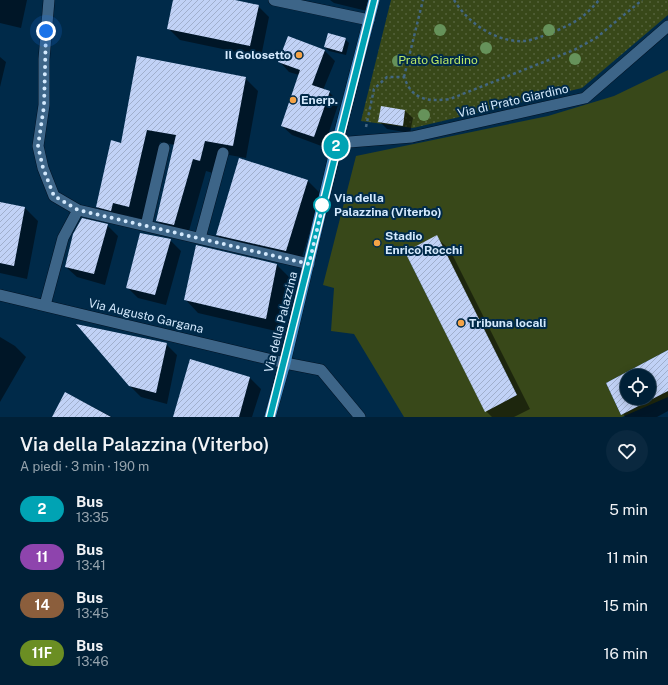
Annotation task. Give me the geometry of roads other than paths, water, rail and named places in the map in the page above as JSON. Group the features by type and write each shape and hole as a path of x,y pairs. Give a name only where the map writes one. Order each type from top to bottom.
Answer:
{"main road":[{"name":"Via della Palazzina","path":"270,417 285,363 337,143 374,0"}],"street":[{"path":"49,0 44,59 44,106 38,146 43,168 54,196 78,210 309,264"},
{"path":"274,0 369,20"},
{"name":"Via di Prato Giardino","path":"337,143 412,137 585,98 668,26"},
{"path":"146,226 164,148"},
{"path":"200,238 223,153"},
{"path":"45,305 63,238 78,210"},
{"name":"Via Augusto Gargana","path":"0,296 45,305 285,363 321,370 360,417"}],"place":[{"name":"Il Golosetto","path":"299,55"},
{"name":"Enerp.","path":"293,100"},
{"name":"Via della Palazzina (Viterbo)","path":"322,205"},
{"name":"Stadio Enrico Rocchi","path":"377,243"},
{"name":"Tribuna locali","path":"461,323"}],"park label":[{"name":"Prato Giardino","path":"438,60"}]}
